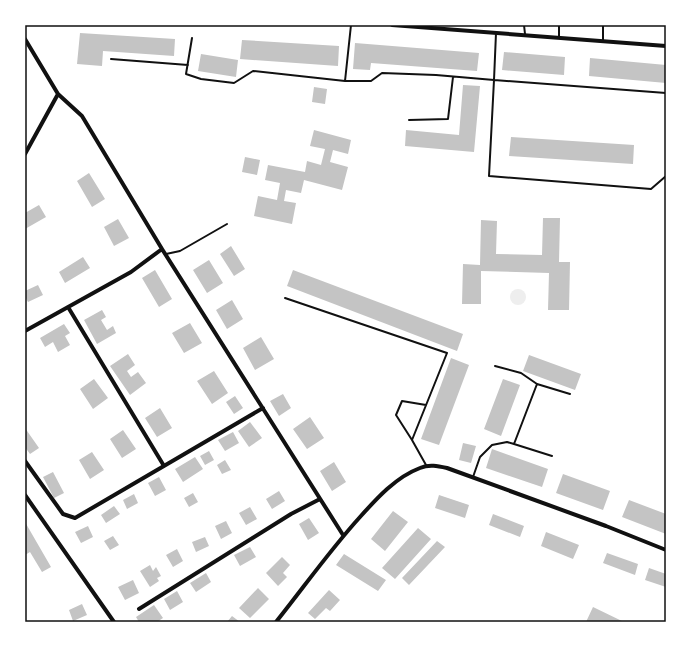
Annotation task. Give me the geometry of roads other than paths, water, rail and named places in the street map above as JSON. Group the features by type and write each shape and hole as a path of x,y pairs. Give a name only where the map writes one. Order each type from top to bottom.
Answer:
{"street":[{"path":"392,25 445,27 496,33 666,46"},
{"path":"25,39 58,94 82,116 165,254 343,536"},
{"path":"25,154 58,94"},
{"path":"25,331 131,272 162,249"},
{"path":"68,307 164,466"},
{"path":"25,461 63,514 75,518 263,408"},
{"path":"276,622 343,536 379,496 405,475 426,466 435,465 473,477 606,526 666,550"},
{"path":"25,495 114,622"},
{"path":"139,609 291,514 320,499"}],"lane":[{"path":"345,81 351,25"},
{"path":"524,25 525,35"},
{"path":"558,38 559,25"},
{"path":"603,25 603,41"},
{"path":"496,33 489,176 651,189 666,176"},
{"path":"192,38 186,74 201,79 234,83 253,72 345,81 371,81 382,73 666,93"},
{"path":"111,59 188,65"},
{"path":"409,120 448,119 453,77"},
{"path":"165,254 180,251 227,224"},
{"path":"285,298 447,353 412,440"},
{"path":"495,366 521,373 537,384 570,394"},
{"path":"514,444 537,384"},
{"path":"426,405 402,401 396,415 426,466"},
{"path":"473,477 480,457 492,445 507,442 552,456"}]}
